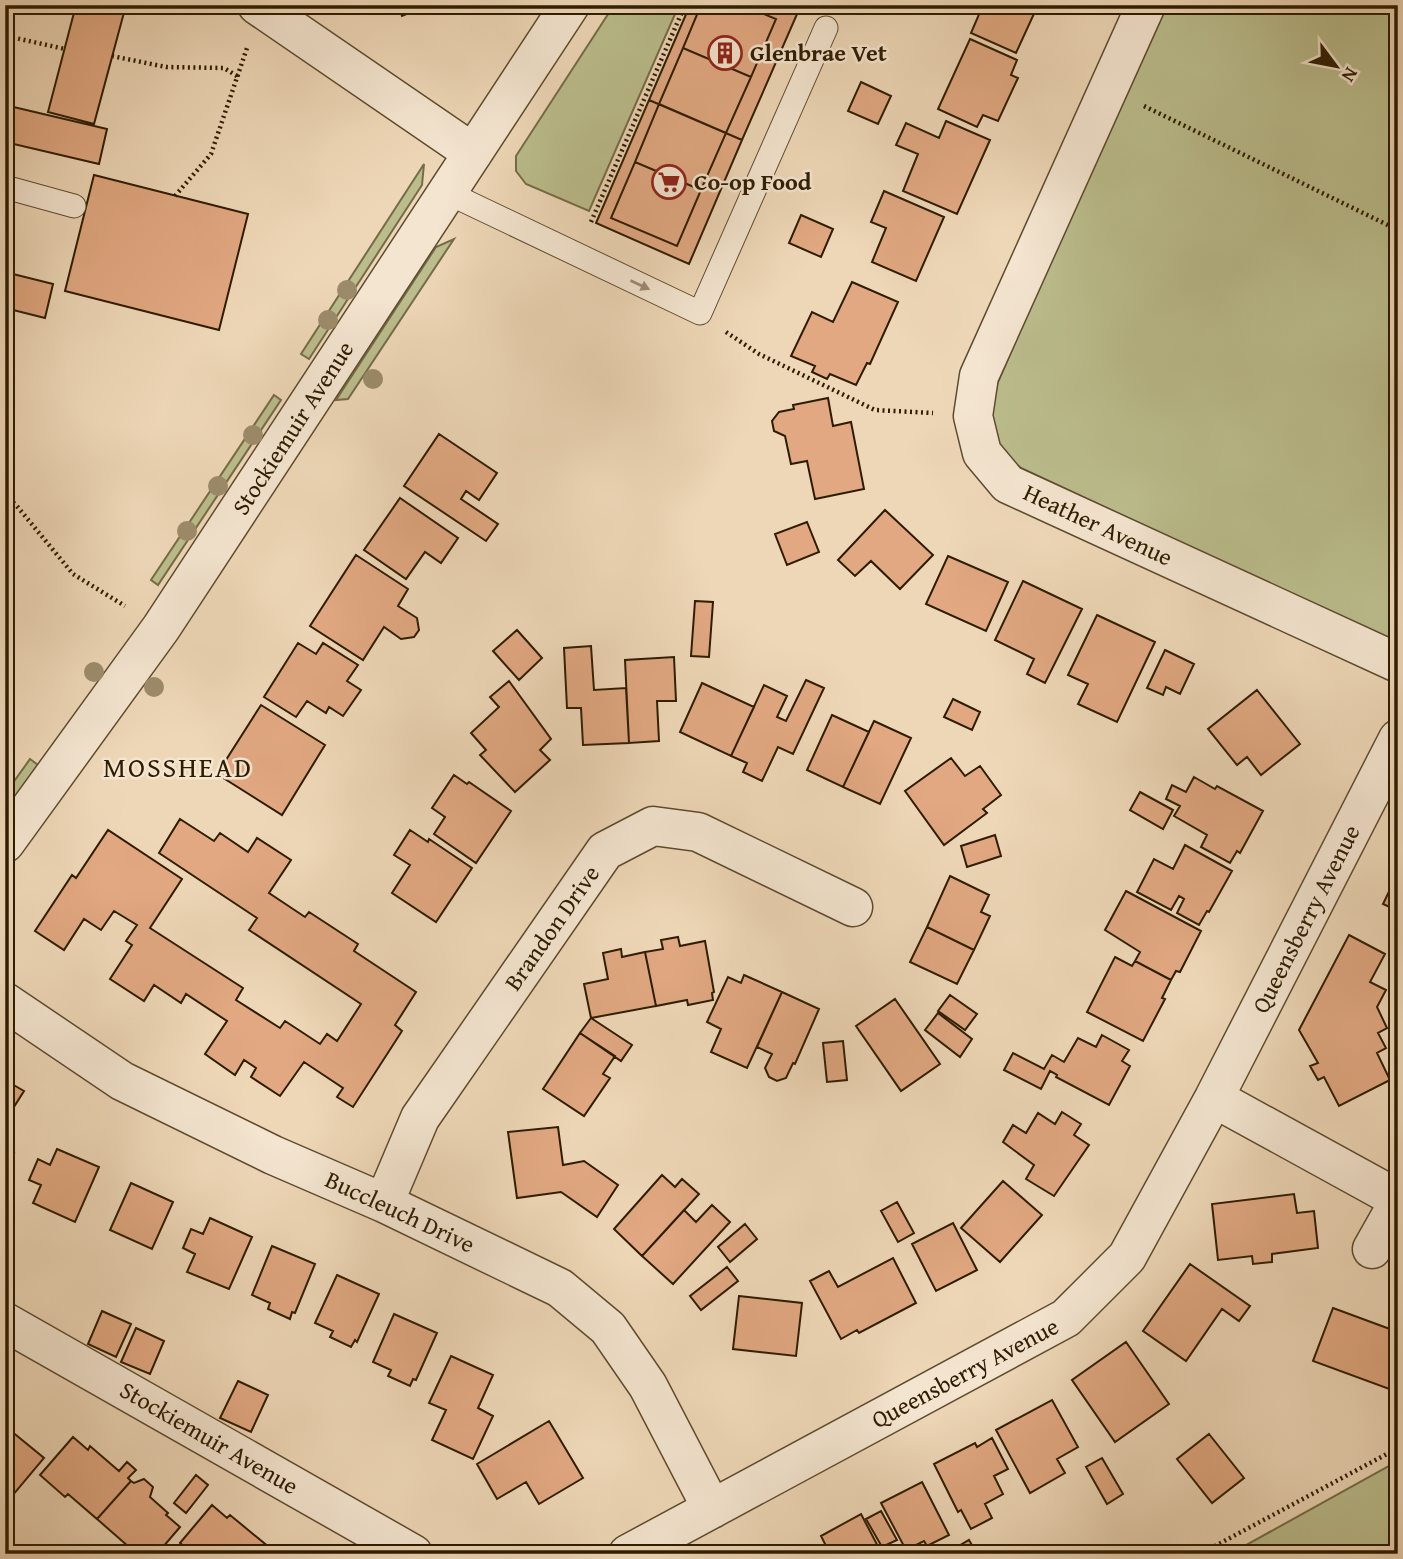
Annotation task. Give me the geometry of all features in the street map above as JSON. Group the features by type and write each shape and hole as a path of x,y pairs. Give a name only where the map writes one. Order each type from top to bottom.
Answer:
{"street":[{"name":"Stockiemuir Avenue","path":"5,843 161,628 570,5"},
{"name":"Heather Avenue","path":"1146,5 979,376 973,416 982,453 1008,484 1398,663"},
{"path":"258,6 473,153"},
{"name":"Queensberry Avenue","path":"628,1554 1066,1318 1127,1257 1214,1098 1398,739"},
{"name":"Brandon Drive","path":"384,1203 421,1118 605,851 653,826 698,832 853,907"},
{"name":"Buccleuch Drive","path":"5,1002 122,1081 273,1156 384,1203 560,1288 608,1328 648,1386 712,1509"},
{"path":"1214,1098 1398,1201 1371,1250"},
{"name":"Stockiemuir Avenue","path":"5,1322 413,1554"}],"lane":[{"path":"448,193 700,313 825,28"},
{"path":"5,187 74,206"}],"path":[{"path":"591,222 685,5"},
{"path":"175,196 211,155 258,6"},
{"path":"5,30 12,37 65,49"},
{"path":"112,56 166,66 224,68 237,76"},
{"path":"1108,89 1398,230"},
{"path":"700,313 759,354 875,410 973,416"},
{"path":"5,495 73,573 125,606"},
{"path":"1200,1554 1398,1448"},
{"path":"5,1541 31,1554"}],"green space":[{"path":"614,5 679,5 589,211 526,184 516,171 516,156"},
{"path":"1162,5 1398,5 1398,644 1021,468 999,445 993,429 991,398"},
{"path":"424,164 422,185 309,359 301,354"},
{"path":"454,239 348,399 336,400 436,247"},
{"path":"274,395 281,400 158,585 151,580"},
{"path":"30,759 38,765 5,811 5,794"},
{"path":"1398,1461 1398,1554 1230,1554"}],"building":[{"path":"76,5 126,5 94,124 48,112"},
{"path":"398,5 428,5 402,16"},
{"name":"Glenbrae Vet","path":"690,5 801,5 742,140 649,100"},
{"path":"701,5 742,5 776,19 751,77 683,48"},
{"path":"983,5 1038,5 1016,53 971,33"},
{"path":"970,39 1017,60 1011,75 1018,78 998,121 983,115 977,127 938,109"},
{"path":"683,48 751,77 726,133 659,104"},
{"path":"861,82 891,96 878,124 848,111"},
{"name":"Co-op Food","path":"649,100 742,140 689,264 596,223"},
{"path":"659,104 726,133 701,190 635,162"},
{"path":"5,105 107,129 99,164 5,142"},
{"path":"946,121 990,140 957,214 903,191 918,154 896,145 906,123 939,138"},
{"path":"635,162 701,190 677,246 611,218"},
{"path":"94,175 248,214 219,330 65,291"},
{"path":"884,191 944,217 916,281 872,262 886,228 871,222"},
{"path":"801,215 833,229 821,257 789,243"},
{"path":"5,272 53,284 45,318 5,308"},
{"path":"852,282 898,302 870,364 867,363 856,385 830,374 827,379 812,372 815,366 791,356 812,312 833,322"},
{"path":"828,398 833,426 851,422 864,489 815,499 807,461 791,464 785,436 774,431 772,421 779,412 794,409 793,405"},
{"path":"439,434 497,473 479,500 466,491 461,499 498,524 486,541 404,486"},
{"path":"400,498 458,538 441,563 425,552 406,579 364,550"},
{"path":"885,510 933,555 900,589 871,561 855,576 838,560"},
{"path":"807,522 819,552 787,565 775,534"},
{"path":"356,555 408,589 398,606 417,618 419,630 414,637 401,639 384,627 363,660 310,626"},
{"path":"948,556 1008,582 986,631 926,604"},
{"path":"1023,581 1082,609 1045,683 1027,674 1034,659 995,640"},
{"path":"695,601 713,602 709,657 691,656"},
{"path":"1097,615 1155,642 1117,722 1078,704 1088,684 1068,675"},
{"path":"517,630 542,658 519,680 493,651"},
{"path":"298,643 316,654 323,643 358,665 347,681 361,690 343,716 329,707 326,713 307,701 296,717 264,697"},
{"path":"591,646 594,690 626,688 629,743 583,745 581,708 567,708 564,648"},
{"path":"1165,650 1194,664 1180,694 1166,687 1163,695 1147,688"},
{"path":"674,657 676,701 657,701 659,741 629,743 625,660"},
{"path":"806,680 824,688 793,754 778,747 762,781 743,772 747,763 731,756 764,685 787,696 777,717 786,721"},
{"path":"509,681 551,739 540,750 550,760 515,792 480,755 486,750 471,733 499,707 490,697"},
{"path":"702,683 754,707 731,756 680,732"},
{"path":"1257,690 1300,744 1261,775 1247,757 1237,765 1208,729"},
{"path":"953,699 980,712 972,730 944,717"},
{"path":"261,705 325,745 282,815 217,774"},
{"path":"832,715 869,732 843,787 807,770"},
{"path":"874,721 911,738 880,804 843,787"},
{"path":"951,758 965,776 980,766 1001,795 983,809 987,813 944,845 905,791"},
{"path":"454,775 511,811 476,863 434,834 445,817 432,808"},
{"path":"1194,777 1263,811 1240,853 1237,851 1230,863 1201,847 1207,835 1174,816 1180,806 1166,799 1172,785 1186,792"},
{"path":"1140,792 1173,810 1163,829 1130,810"},
{"path":"180,819 214,841 220,833 248,852 257,838 291,860 269,893 305,917 309,912 358,944 354,951 416,992 395,1025 402,1031 353,1107 337,1097 343,1088 304,1062 280,1096 251,1077 256,1068 244,1060 235,1075 205,1054 227,1021 186,994 181,1003 154,985 144,1001 110,979 132,945 126,941 137,925 114,911 101,930 84,919 64,950 35,931 72,875 76,878 108,830 182,879 150,928 243,988 236,1000 280,1028 285,1021 320,1044 327,1034 337,1041 361,1004 249,930 257,918 159,853"},
{"path":"410,830 428,842 429,839 472,868 436,922 392,893 410,865 394,855"},
{"path":"995,835 1001,856 967,867 961,846"},
{"path":"1185,845 1232,871 1199,925 1177,913 1184,899 1179,896 1171,910 1137,892 1154,859 1173,869"},
{"path":"1398,873 1398,911 1383,904"},
{"path":"950,876 989,895 981,912 990,916 974,950 927,927"},
{"path":"1126,891 1201,931 1180,972 1176,971 1171,980 1135,961 1140,952 1105,930"},
{"path":"927,927 974,950 957,984 910,962"},
{"path":"1349,935 1385,954 1370,982 1386,990 1377,1007 1387,1028 1378,1033 1386,1048 1377,1053 1390,1080 1339,1106 1324,1077 1318,1080 1310,1066 1318,1063 1299,1030"},
{"path":"678,937 680,946 705,941 713,1000 688,1005 687,1000 656,1006 645,952 663,949 661,940"},
{"path":"621,949 622,957 645,952 656,1006 591,1018 584,984 608,979 603,953"},
{"path":"1115,957 1132,966 1135,961 1171,980 1162,998 1165,999 1143,1041 1087,1012"},
{"path":"744,975 782,992 747,1068 711,1052 721,1029 707,1022 728,977 741,983"},
{"path":"782,992 819,1009 795,1064 793,1063 786,1078 777,1081 769,1077 765,1068 772,1054 757,1047"},
{"path":"950,995 977,1014 965,1030 938,1011"},
{"path":"895,999 940,1064 901,1091 856,1026"},
{"path":"938,1013 972,1039 960,1057 925,1030"},
{"path":"591,1018 632,1045 621,1061 580,1033"},
{"path":"580,1033 615,1056 603,1074 610,1078 584,1116 543,1089"},
{"path":"1102,1035 1129,1050 1122,1061 1130,1066 1109,1105 1056,1077 1057,1075 1050,1071 1041,1089 1004,1070 1013,1053 1044,1069 1052,1055 1064,1062 1078,1038 1096,1047"},
{"path":"843,1041 847,1080 827,1082 823,1043"},
{"path":"5,1080 24,1091 5,1121"},
{"path":"1062,1112 1081,1124 1074,1135 1089,1145 1054,1196 1026,1179 1034,1165 1003,1142 1013,1125 1026,1133 1038,1113 1055,1124"},
{"path":"558,1127 563,1165 584,1161 618,1185 597,1217 561,1192 517,1198 508,1132"},
{"path":"5,1148 14,1153 5,1167"},
{"path":"57,1149 99,1167 75,1222 33,1203 41,1185 29,1180 38,1159 50,1165"},
{"path":"662,1175 675,1187 682,1179 699,1194 642,1256 614,1229"},
{"path":"1003,1181 1042,1215 1000,1262 961,1228"},
{"path":"131,1183 173,1202 152,1249 110,1230"},
{"path":"1294,1194 1297,1213 1314,1211 1318,1248 1272,1254 1272,1262 1253,1264 1252,1256 1218,1260 1212,1204"},
{"path":"897,1202 914,1233 898,1242 881,1211"},
{"path":"712,1205 730,1222 673,1284 642,1256 684,1210 696,1222"},
{"path":"210,1218 252,1237 229,1289 187,1272 195,1254 183,1248 191,1229 203,1234"},
{"path":"953,1223 977,1270 936,1291 912,1244"},
{"path":"745,1224 757,1239 730,1262 718,1247"},
{"path":"272,1246 315,1264 290,1319 268,1309 270,1303 252,1295"},
{"path":"893,1258 916,1303 859,1333 857,1330 841,1339 810,1281 829,1271 838,1287"},
{"path":"1190,1264 1250,1306 1239,1321 1222,1309 1186,1361 1143,1331"},
{"path":"727,1267 738,1281 701,1310 690,1296"},
{"path":"337,1275 379,1294 357,1342 355,1340 351,1347 330,1337 333,1331 315,1323"},
{"path":"739,1296 802,1303 796,1356 733,1349"},
{"path":"1333,1308 1398,1332 1398,1373 1392,1390 1313,1361"},
{"path":"102,1311 131,1324 116,1357 88,1344"},
{"path":"394,1314 437,1333 416,1380 413,1379 410,1386 388,1376 391,1370 373,1362"},
{"path":"136,1328 164,1341 150,1374 121,1362"},
{"path":"1126,1342 1169,1404 1115,1442 1072,1380"},
{"path":"451,1356 493,1375 478,1408 493,1416 473,1459 432,1440 446,1410 429,1403"},
{"path":"238,1381 268,1395 251,1432 220,1418"},
{"path":"1052,1400 1078,1447 1057,1459 1065,1473 1030,1493 996,1430"},
{"path":"549,1421 583,1478 539,1504 526,1482 497,1499 477,1464"},
{"path":"5,1426 44,1458 13,1495 5,1489"},
{"path":"1209,1434 1244,1478 1212,1503 1177,1459"},
{"path":"73,1437 88,1450 90,1446 119,1471 127,1462 136,1470 128,1478 131,1481 97,1519 68,1494 65,1497 40,1475"},
{"path":"992,1438 1008,1469 994,1476 1003,1494 985,1504 992,1518 971,1529 961,1510 958,1512 934,1464 975,1443 977,1447"},
{"path":"1102,1458 1123,1494 1107,1504 1086,1467"},
{"path":"196,1475 208,1485 186,1513 174,1503"},
{"path":"144,1479 153,1487 150,1497 180,1527 157,1554 137,1554 97,1519 131,1481 134,1483"},
{"path":"922,1482 949,1535 927,1546 924,1541 906,1550 881,1503"},
{"path":"212,1505 227,1518 230,1515 270,1548 265,1554 193,1554 180,1543"},
{"path":"881,1511 897,1540 882,1547 866,1519"},
{"path":"861,1514 882,1554 830,1554 821,1536"},
{"path":"969,1540 977,1554 953,1554 952,1550"}],"place":[{"name":"Glenbrae Vet","path":"725,53"},
{"name":"Co-op Food","path":"669,182"}],"district":[{"name":"MOSSHEAD","path":"178,767"}]}
